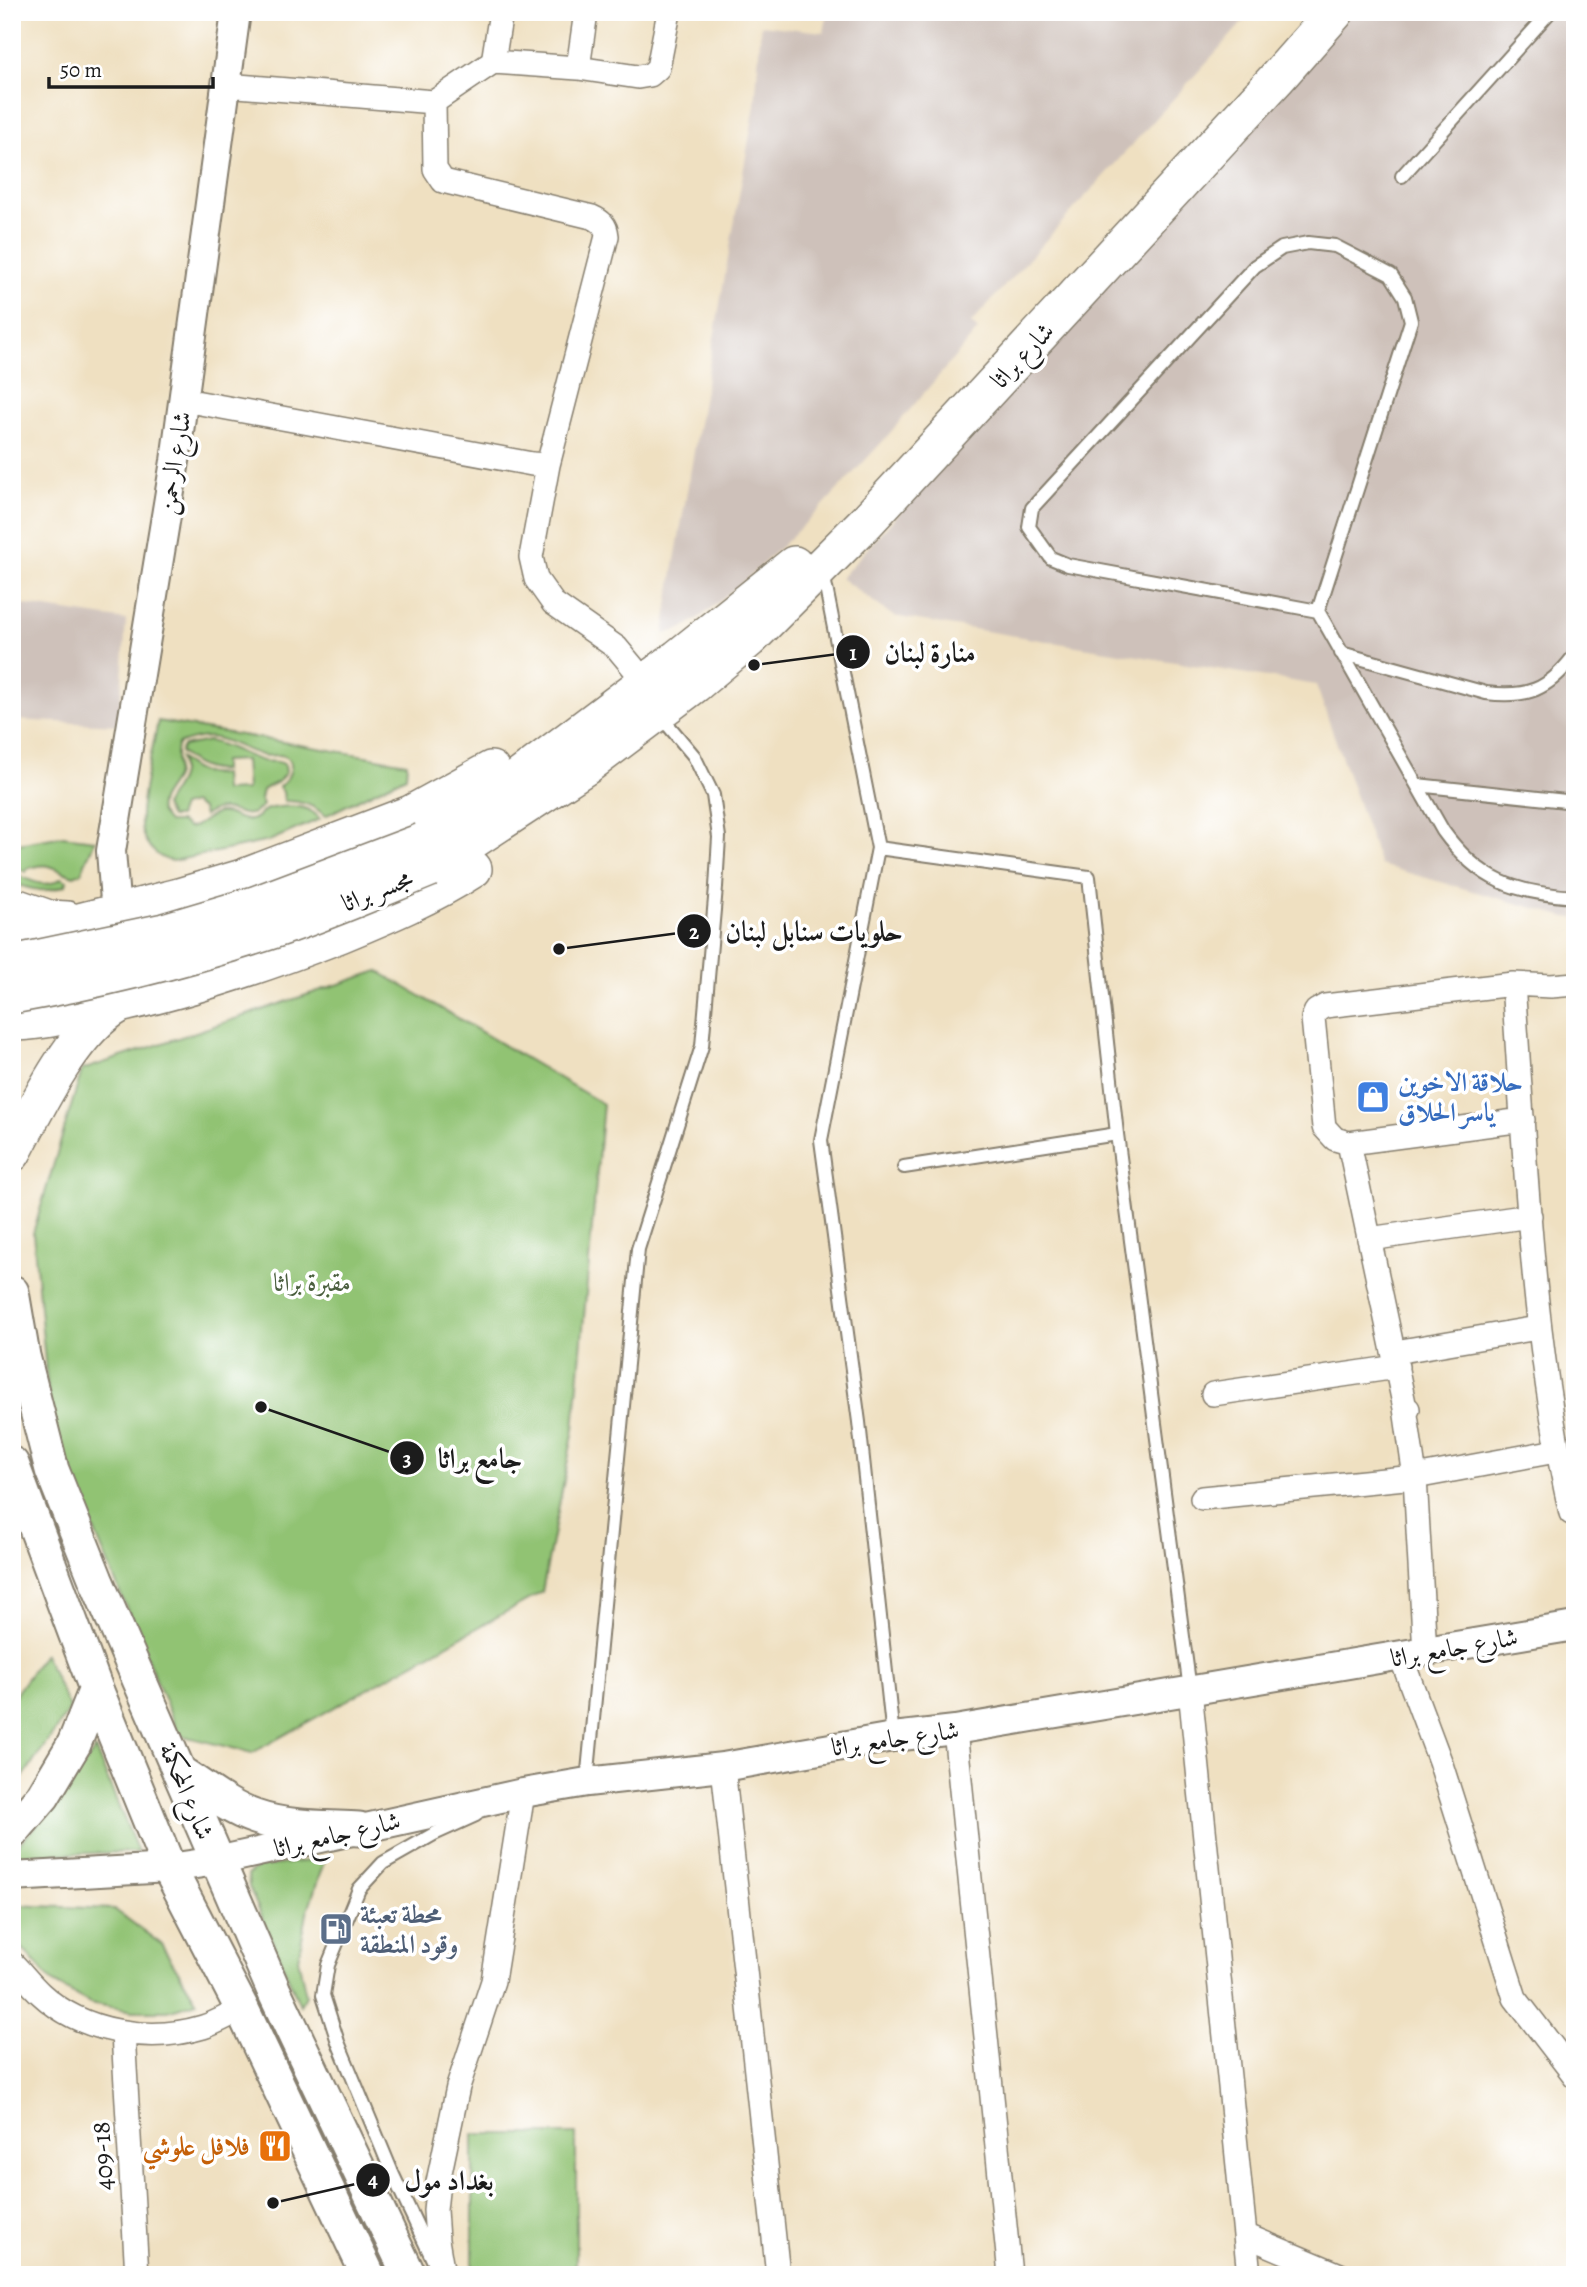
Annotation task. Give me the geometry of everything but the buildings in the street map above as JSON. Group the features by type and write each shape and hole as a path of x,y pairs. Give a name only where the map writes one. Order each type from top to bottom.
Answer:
{"main road":[{"name":"شارع براثا","path":"739,628 807,555 880,483 1129,207 1311,12"},
{"name":"شارع براثا","path":"686,671 739,628 822,568 1335,12"},
{"path":"12,939 243,878 411,814 477,779 563,725 637,672 739,628"},
{"path":"12,1021 47,1018 126,1002 201,982 305,947 406,907 463,875 562,811 668,725 739,628"},
{"name":"مجسر براثا","path":"12,995 79,983 175,960 341,905 586,766 686,671"},
{"name":"مجسر براثا","path":"12,964 164,932 426,855"},
{"path":"12,906 49,919 100,917"},
{"path":"100,917 83,924 66,937 54,953 50,972 59,990 77,1000 126,1002"},
{"path":"12,1153 82,1036 95,1021 126,1002"},
{"name":"شارع المحكمة","path":"12,1292 23,1356 52,1470 96,1580 274,1991 408,2275"},
{"name":"شارع المحكمة","path":"12,1464 96,1689 169,1868 242,2009 368,2275"},
{"path":"12,1832 43,1796 74,1744 96,1689"},
{"path":"179,1772 231,1805 256,1817 306,1826 359,1829"}],"street":[{"name":"شارع الرحمن","path":"100,917 184,400 236,12"},
{"path":"493,62 501,12"},
{"path":"578,68 586,12"},
{"path":"226,85 434,102 493,62 578,68 638,77 650,75 658,68 669,12"},
{"path":"434,102 435,169 443,181 592,217 606,228 607,236 548,466 531,557 536,579 553,603 617,648 637,672"},
{"path":"184,400 548,466"},
{"path":"1513,984 1538,1328 1556,1451 1571,1513 1575,1512"},
{"path":"1523,1120 1349,1143 1335,1139 1324,1127 1312,1018 1316,1011 1325,1006 1513,984 1575,984"},
{"path":"1349,1143 1407,1408 1415,1477 1413,1655 1440,1761 1515,1998 1575,2076"},
{"path":"1369,1239 1530,1216"},
{"path":"1213,1394 1396,1360 1538,1328"},
{"path":"1202,1498 1415,1477 1556,1451"},
{"name":"شارع جامع براثا","path":"12,1877 169,1868 218,1861 523,1793 587,1782 723,1766 893,1737 955,1730 1575,1626"},
{"path":"1190,1690 1249,2275"},
{"path":"955,1730 1010,2275"},
{"path":"723,1766 778,2275"},
{"path":"441,2275 435,2210 438,2182 458,2087 493,1981 523,1793"},
{"path":"12,1963 43,1996 80,2020 123,2034 164,2035 204,2027 242,2009"},
{"name":"409-18","path":"123,2034 138,2275"},
{"path":"1245,2235 1340,2275"}],"lane":[{"path":"1402,176 1550,12"},
{"path":"1318,611 1068,565 1051,558 1029,527 1032,508 1255,266 1282,248 1308,243 1335,246 1391,275 1405,297 1411,321 1318,611 1450,840 1479,871 1510,887 1575,897"},
{"path":"822,568 878,848 821,1140 859,1422 893,1737"},
{"path":"1341,653 1486,693 1506,695 1533,691 1558,678 1573,657"},
{"path":"587,1782 638,1249 702,1046 716,887 719,837 713,795 694,756 668,725"},
{"path":"1417,785 1575,802"},
{"path":"878,848 1089,877 1117,1134 1190,1690"},
{"path":"904,1167 1117,1134"},
{"path":"441,2275 393,2175 343,2054 323,1995 328,1965 359,1889 383,1863 434,1833 523,1793"}],"shaded area":[{"path":"828,12 1252,12 971,323 978,330 883,441 818,511 752,574 703,615 682,629 664,634 755,105 761,25 824,32"},
{"path":"1353,12 1575,12 1575,918 1380,865 1316,685 893,616 841,578 1272,97"},
{"path":"12,603 126,620 119,725 12,720"}],"green space":[{"path":"158,721 407,763 406,776 325,816 306,804 284,801 279,787 291,768 285,757 261,755 221,739 192,739 178,744 175,777 162,798 160,812 168,822 180,822 188,828 218,813 250,820 266,810 289,806 309,810 320,819 269,841 168,860 150,847 142,832 141,822 143,793"},
{"path":"208,741 256,759 285,765 286,772 278,782 262,790 260,799 263,805 256,812 242,814 222,809 204,816 202,809 193,803 182,806 178,817 170,817 164,806 180,778 180,758 200,772 223,774 224,791 247,790 245,760 223,761 223,771 200,766 180,752 183,746"},
{"path":"63,836 95,840 81,873 74,876 42,865 27,869 26,872 12,866 12,845"},
{"path":"12,873 43,884 61,878 67,881 66,885 52,889 33,889 12,883"},
{"name":"مقبرة براثا","path":"378,971 603,1104 574,1429 542,1592 252,1753 179,1735 51,1426 33,1233 82,1070"},
{"path":"44,1654 70,1709 12,1793 12,1699"},
{"path":"95,1749 138,1852 12,1855 12,1850 56,1802"},
{"path":"325,1859 307,1913 298,1959 306,1995 300,2005 249,1887 248,1875 258,1867"},
{"path":"12,1905 114,1909 161,1944 197,2002 168,2011 132,2011 90,2003 53,1983 16,1941 12,1928"},
{"path":"473,2134 576,2134 576,2275 473,2275"}],"place":[{"name":"منارة لبنان","path":"754,665"},
{"name":"حلويات سنابل لبنان","path":"559,949"},
{"name":"حلاقة الاخوين ياسر الحلاق","path":"1373,1097"},
{"name":"جامع براثا","path":"261,1407"},
{"name":"محطة تعبئة وقود المنطقة","path":"336,1929"},
{"name":"فلافل علوشي","path":"275,2146"},
{"name":"بغداد مول","path":"273,2203"}]}
